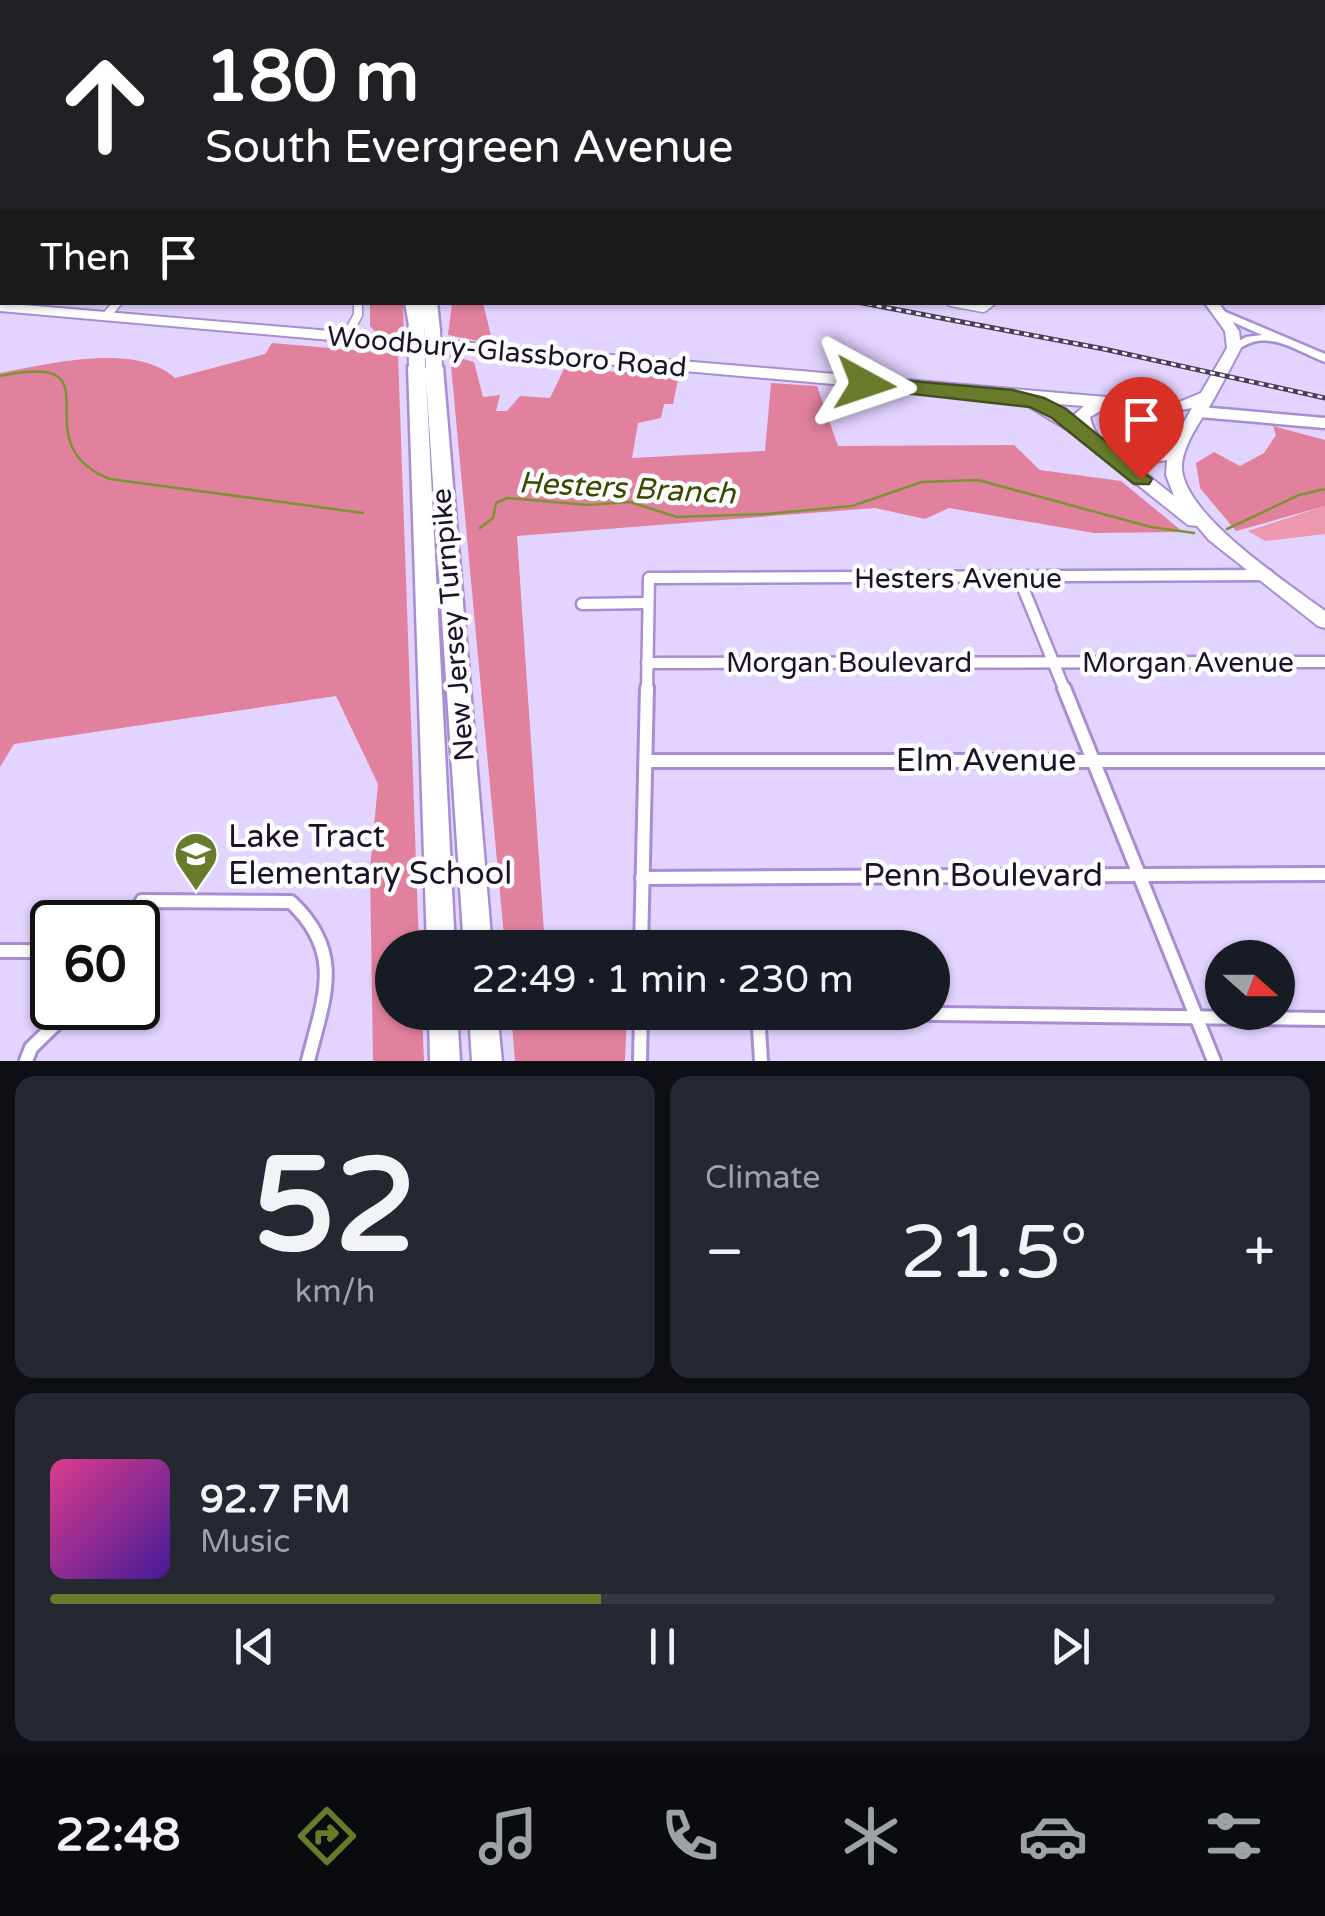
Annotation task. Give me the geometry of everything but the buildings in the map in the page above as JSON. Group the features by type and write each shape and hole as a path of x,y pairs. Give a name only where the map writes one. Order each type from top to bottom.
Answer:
{"highway":[{"name":"New Jersey Turnpike","path":"414,305 424,330"},
{"name":"New Jersey Turnpike","path":"428,305 424,330 441,930"},
{"name":"New Jersey Turnpike","path":"426,367 476,930"},
{"path":"444,1030 445,1061"},
{"path":"485,1030 488,1061"}],"main road":[{"name":"Woodbury-Glassboro Road","path":"0,308 1128,406"},
{"path":"1216,308 1232,331 1234,348 1180,444 1174,465 1181,493 1224,542"},
{"path":"1128,406 1181,407 1210,395"},
{"name":"Woodbury-Glassboro Road","path":"1013,396 1059,413 1098,442"},
{"path":"1106,403 1091,406 1082,415 1083,428 1325,622"},
{"path":"1128,406 1165,416 1178,428 1180,444"},
{"path":"1098,442 1145,463 1180,444"}],"street":[{"path":"106,316 115,305"},
{"path":"346,337 358,315 358,305"},
{"path":"1216,308 1325,358"},
{"path":"1234,348 1250,339 1279,338"},
{"path":"1200,412 1325,423"},
{"name":"Hesters Avenue","path":"647,603 649,578 1268,575"},
{"path":"1019,578 1214,1061"},
{"path":"582,604 647,603 641,930"},
{"name":"Morgan Avenue","path":"1052,662 1325,662"},
{"name":"Morgan Boulevard","path":"647,663 1052,662"},
{"name":"Elm Avenue","path":"646,761 1325,761"},
{"name":"Penn Boulevard","path":"642,878 1325,874"},
{"path":"160,900 292,902 306,914 328,950 328,974 308,1061"},
{"path":"0,950 30,951"},
{"path":"950,1014 1325,1019"},
{"path":"26,1061 30,1048 49,1030"},
{"path":"640,1030 640,1061"},
{"path":"759,1030 760,1061"}],"shaded area":[{"path":"370,305 403,305 404,336 376,333 370,326"},
{"path":"452,305 483,305 493,344 448,335"},
{"path":"272,343 398,354 418,930 375,930 375,1030 423,1030 424,1061 373,1061 370,869 378,784 336,696 14,744 0,767 0,373 66,361 115,358 158,367 175,378 265,354"},
{"path":"450,355 474,362 483,397 500,395 496,411 507,411 520,396 550,398 564,369 679,375 673,404 664,404 661,418 638,423 632,458 765,451 771,383 817,386 838,446 1014,445 1040,470 1121,481 1183,532 1094,533 949,508 925,519 875,508 517,536 544,930 503,930"},
{"path":"1273,426 1325,440 1325,506 1236,531 1200,488 1196,463 1214,452 1240,466 1264,453 1276,435"},
{"path":"1325,506 1325,534 1265,541 1248,531"},
{"path":"512,1030 626,1030 625,1061 515,1061"}],"waterway":[{"name":"Hesters Branch","path":"0,376 37,371 57,376 65,387 71,444 83,463 110,479 363,513"},
{"name":"Hesters Branch","path":"480,528 493,518 496,503 507,498 588,505 630,502 677,517 766,514 852,506 922,482 978,480 1151,527 1194,533"},
{"name":"Hesters Branch","path":"1227,529 1299,495 1325,489"}],"railway":[{"path":"873,305 1104,349 1325,398"}],"place":[{"name":"Lake Tract Elementary School","path":"196,892"}],"route":[{"path":"865,384 1013,396 1037,403 1059,413 1141,479"}]}
